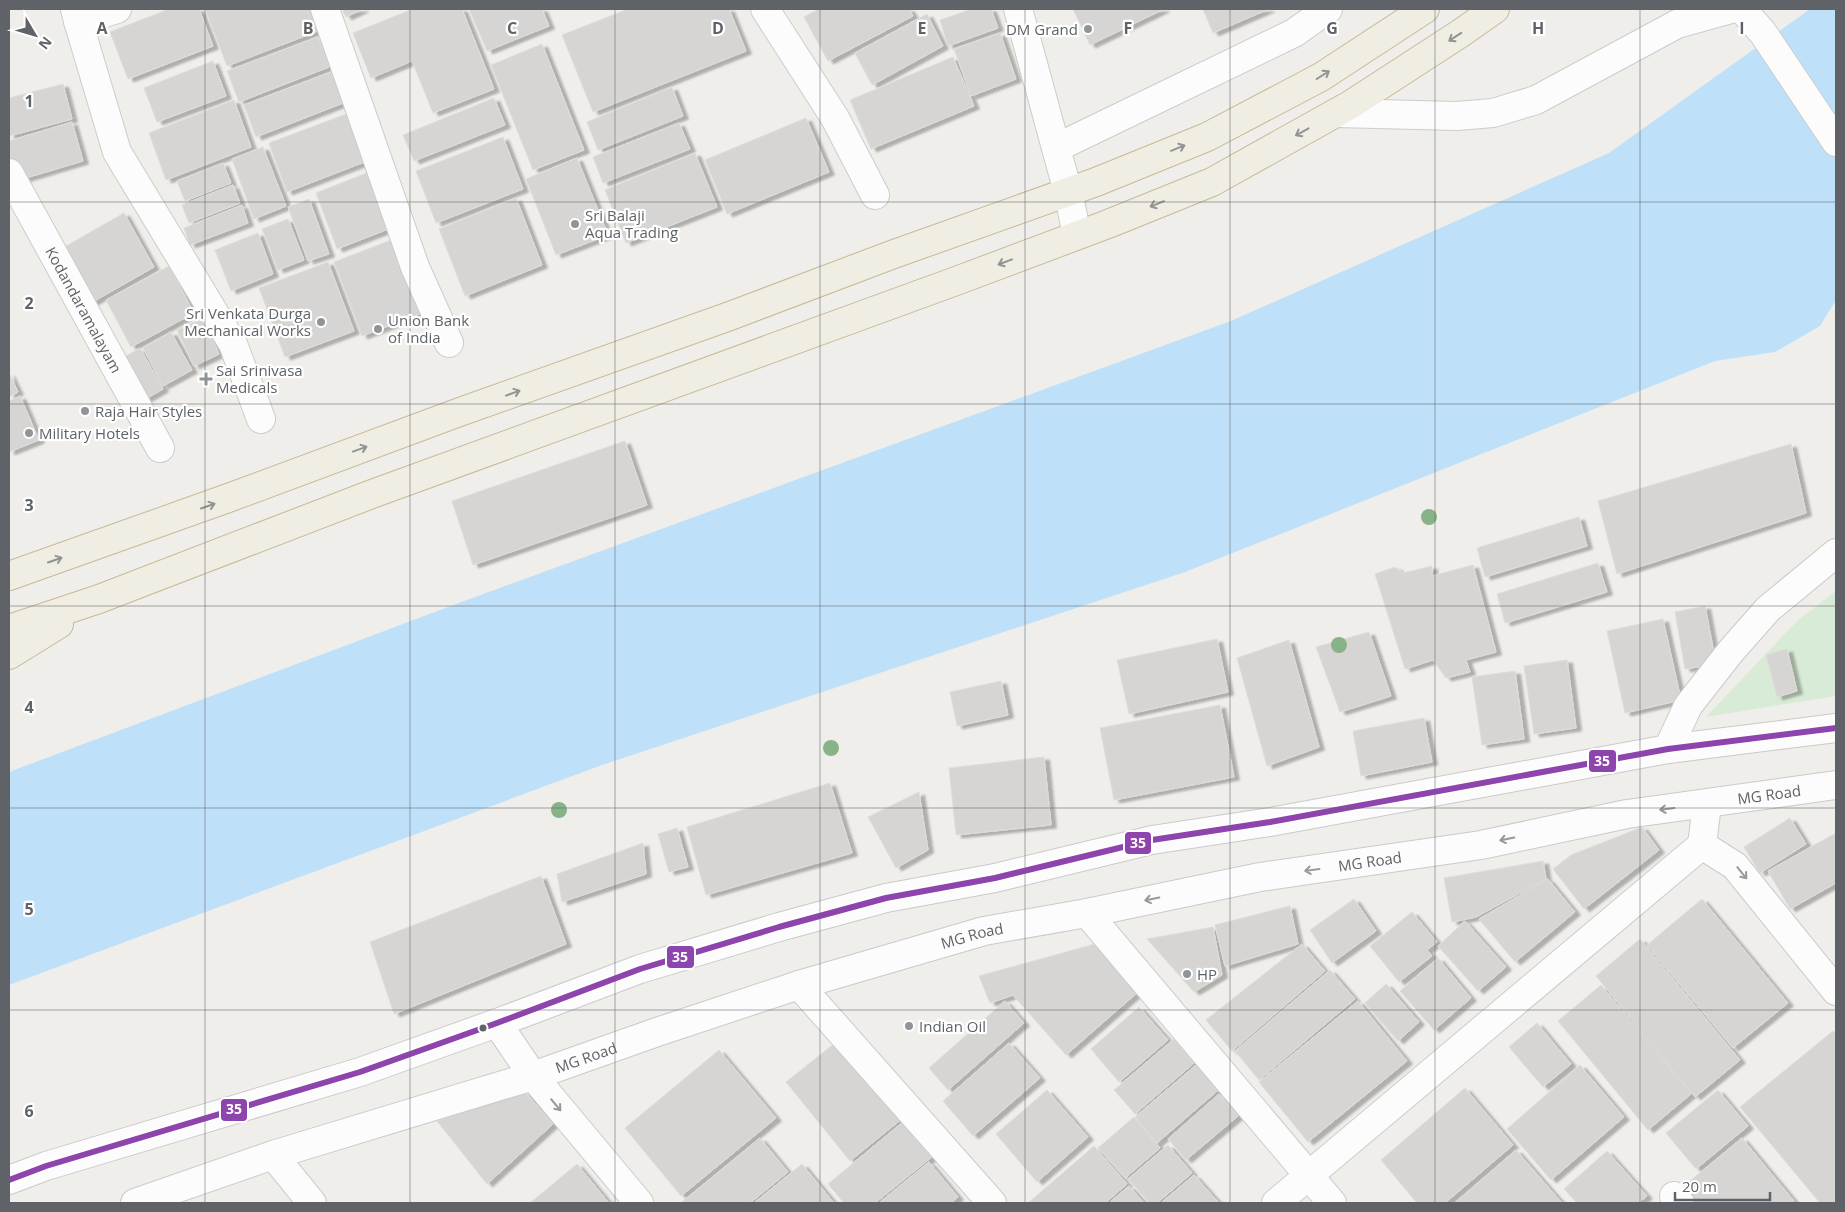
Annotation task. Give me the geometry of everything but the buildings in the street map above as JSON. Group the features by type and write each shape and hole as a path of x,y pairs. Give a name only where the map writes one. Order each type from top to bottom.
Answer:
{"highway":[{"path":"9,576 232,497 457,413 730,316 894,254 1106,178 1216,132 1321,77 1425,9"},
{"path":"9,629 99,599 372,494 1078,235 1212,182 1336,113 1495,9"},
{"path":"9,655 99,599"}],"street":[{"path":"117,9 76,15 117,152 233,344 261,419"},
{"path":"325,9 415,267 449,343"},
{"path":"765,9 835,118 875,195"},
{"path":"1018,9 1078,235"},
{"path":"1056,148 1294,33 1328,9"},
{"path":"1336,113 1458,116 1493,113 1536,100 1677,24 1731,9"},
{"path":"1742,9 1763,33 1836,142"},
{"name":"Kodandaramalayam","path":"9,173 160,448"},
{"path":"1668,749 1688,706 1731,651 1768,610 1836,553"},
{"path":"9,1180 46,1166 360,1072 640,969 779,927 886,898 995,878 1152,840 1270,822 1668,749 1836,728"},
{"name":"MG Road","path":"135,1203 273,1156 533,1076 799,985 984,931 1087,913 1260,877 1481,845 1627,814 1836,785"},
{"path":"1276,1203 1702,845 1707,804"},
{"path":"1702,845 1735,866 1836,991"},
{"path":"1087,913 1332,1203"},
{"path":"799,985 992,1203"},
{"path":"496,1023 533,1076 639,1203"},
{"path":"273,1156 312,1203"}],"green space":[{"path":"1836,591 1836,696 1706,717 1798,620"}],"water":[{"path":"1810,9 1836,9 1836,300 1820,326 1775,352 1715,361 1185,572 602,765 9,985 9,772 456,604 1231,321 1609,153"}],"transit line":[{"name":"35","path":"9,1180 46,1166 360,1072 640,969 779,927 886,898 995,878 1152,840 1270,822 1668,749 1836,728"}],"place":[{"name":"DM Grand","path":"1088,29"},
{"name":"Sri Balaji Aqua Trading","path":"575,224"},
{"name":"Sri Venkata Durga Mechanical Works","path":"321,322"},
{"name":"Union Bank of India","path":"378,329"},
{"name":"Sai Srinivasa Medicals","path":"206,379"},
{"name":"Raja Hair Styles","path":"85,411"},
{"name":"Military Hotels","path":"29,433"},
{"name":"HP","path":"1187,974"},
{"name":"Indian Oil","path":"909,1026"}]}
